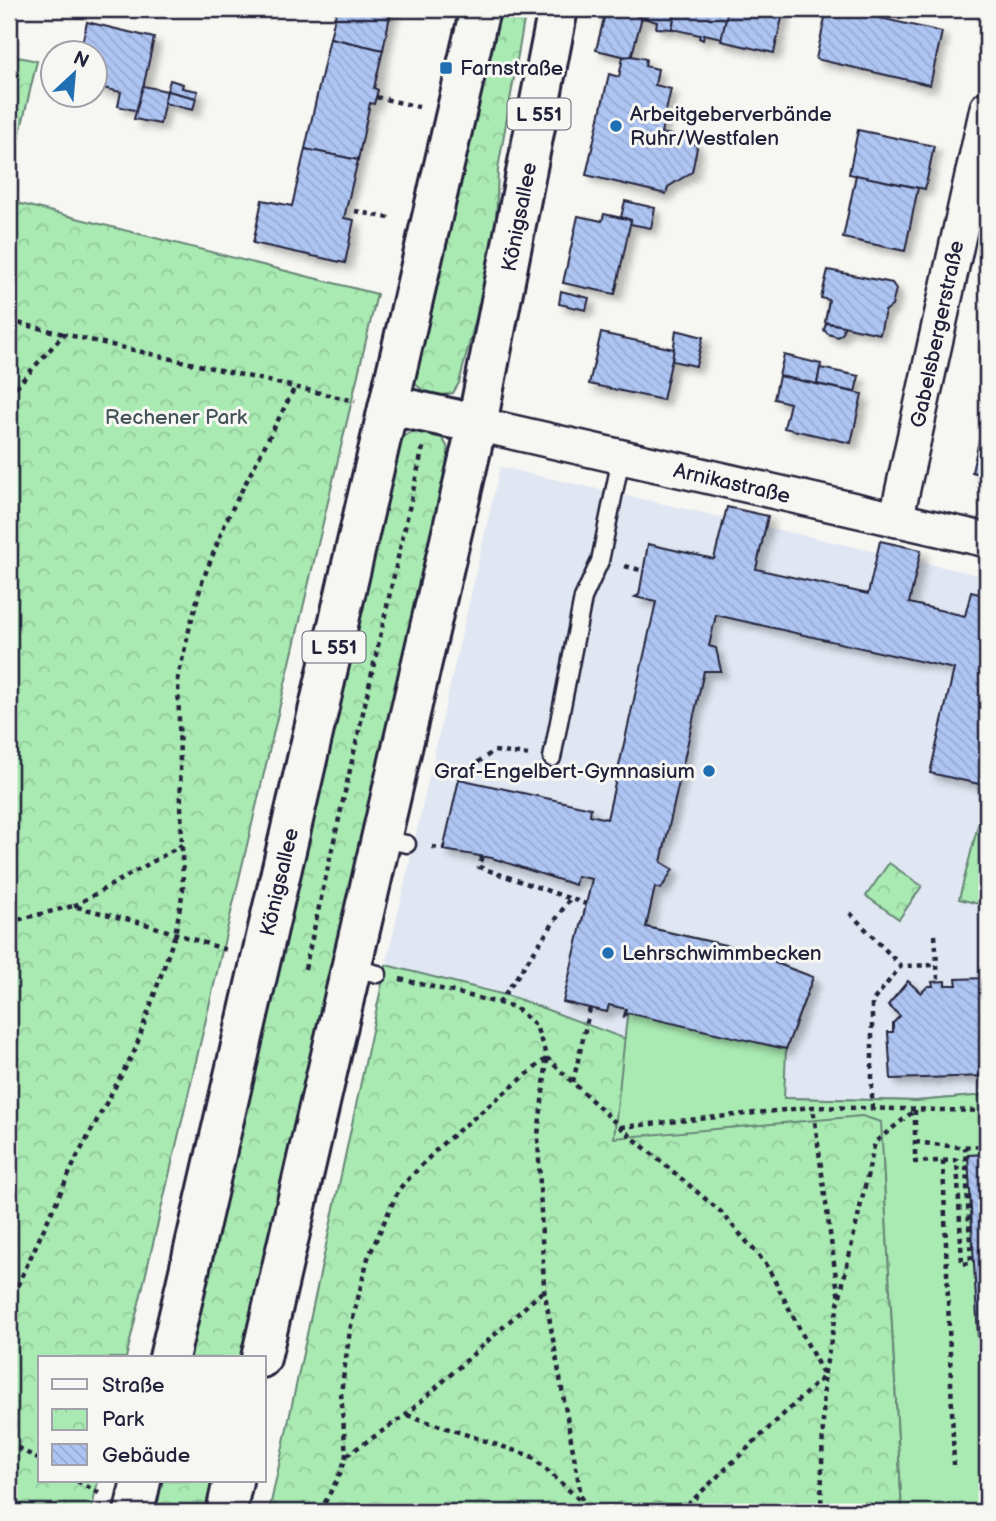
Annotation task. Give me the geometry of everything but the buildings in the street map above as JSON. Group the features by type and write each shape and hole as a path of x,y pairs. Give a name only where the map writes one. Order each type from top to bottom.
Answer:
{"main road":[{"name":"Königsallee","path":"169,1356 373,403 480,9"},
{"name":"Königsallee","path":"262,1356 364,971 393,841 558,9"},
{"path":"373,403 477,424"},
{"path":"134,1512 141,1482"},
{"path":"226,1512 233,1482"}],"street":[{"name":"Gabelsbergerstraße","path":"896,520 987,108"},
{"name":"Arnikastraße","path":"477,424 987,540"}],"lane":[{"path":"552,758 583,598 600,561 621,457"}],"path":[{"path":"416,9 442,14"},
{"path":"376,97 419,107"},
{"path":"355,211 394,219"},
{"path":"9,321 373,403"},
{"path":"9,395 64,334"},
{"path":"9,1304 77,1157 135,1050 175,934 183,890 178,678 213,550 295,387"},
{"path":"305,969 424,443"},
{"path":"425,767 461,774 494,751 552,758"},
{"path":"9,922 73,906 183,844"},
{"path":"482,857 479,867 586,904"},
{"path":"499,1003 569,900"},
{"path":"73,906 226,950"},
{"path":"850,913 901,966 937,965"},
{"path":"935,934 939,979"},
{"path":"872,1109 872,1002 901,966"},
{"path":"364,971 515,1007 536,1026 547,1058 538,1135 544,1289 584,1512"},
{"path":"573,1083 590,1008"},
{"path":"547,1058 620,1127 721,1212 766,1264 824,1376"},
{"path":"320,1512 342,1470 346,1455 341,1393 351,1330 368,1258 399,1189 441,1145 547,1058"},
{"path":"813,1107 839,1300"},
{"path":"620,1127 813,1107 987,1111"},
{"path":"821,1512 824,1376 875,1142 915,1110"},
{"path":"915,1110 915,1162 957,1160 962,1264 971,1263 965,1147"},
{"path":"915,1142 965,1147 987,1146"},
{"path":"943,1161 954,1465"},
{"path":"346,1455 406,1415 544,1289"},
{"path":"680,1512 824,1376"},
{"path":"406,1415 531,1456 582,1501"},
{"path":"9,1443 38,1459"},
{"path":"9,1498 11,1512"}],"shaded area":[{"name":"Graf-Engelbert-Gymnasium","path":"500,467 987,577 987,1095 917,1101 784,1098 513,997 386,965"}],"green space":[{"path":"499,9 526,9 498,169 496,225 489,268 459,383 453,393 432,397 415,384 413,375"},
{"path":"9,55 37,61 9,180"},
{"name":"Rechener Park","path":"9,201 377,294 126,1356 38,1356 38,1482 98,1482 91,1512 9,1512"},
{"path":"416,430 440,435 447,446 449,456 240,1356 190,1356 398,444 404,436"},
{"path":"978,825 987,828 987,906 959,899"},
{"path":"889,863 922,886 899,919 866,896"},
{"path":"647,927 777,957 776,963 813,977 786,1049 784,1098 917,1101 987,1095 987,1512 902,1512 881,1122 862,1116 614,1138 627,1017"},
{"path":"386,965 513,997 784,1098 917,1101 987,1095 883,1158 902,1512 269,1512"},
{"path":"162,1482 212,1482 205,1512 154,1512"}],"place":[{"name":"Farnstraße","path":"446,68"},
{"name":"Arbeitgeberverbände Ruhr/Westfalen","path":"616,126"},
{"name":"Graf-Engelbert-Gymnasium","path":"709,771"},
{"name":"Lehrschwimmbecken","path":"608,953"}]}
